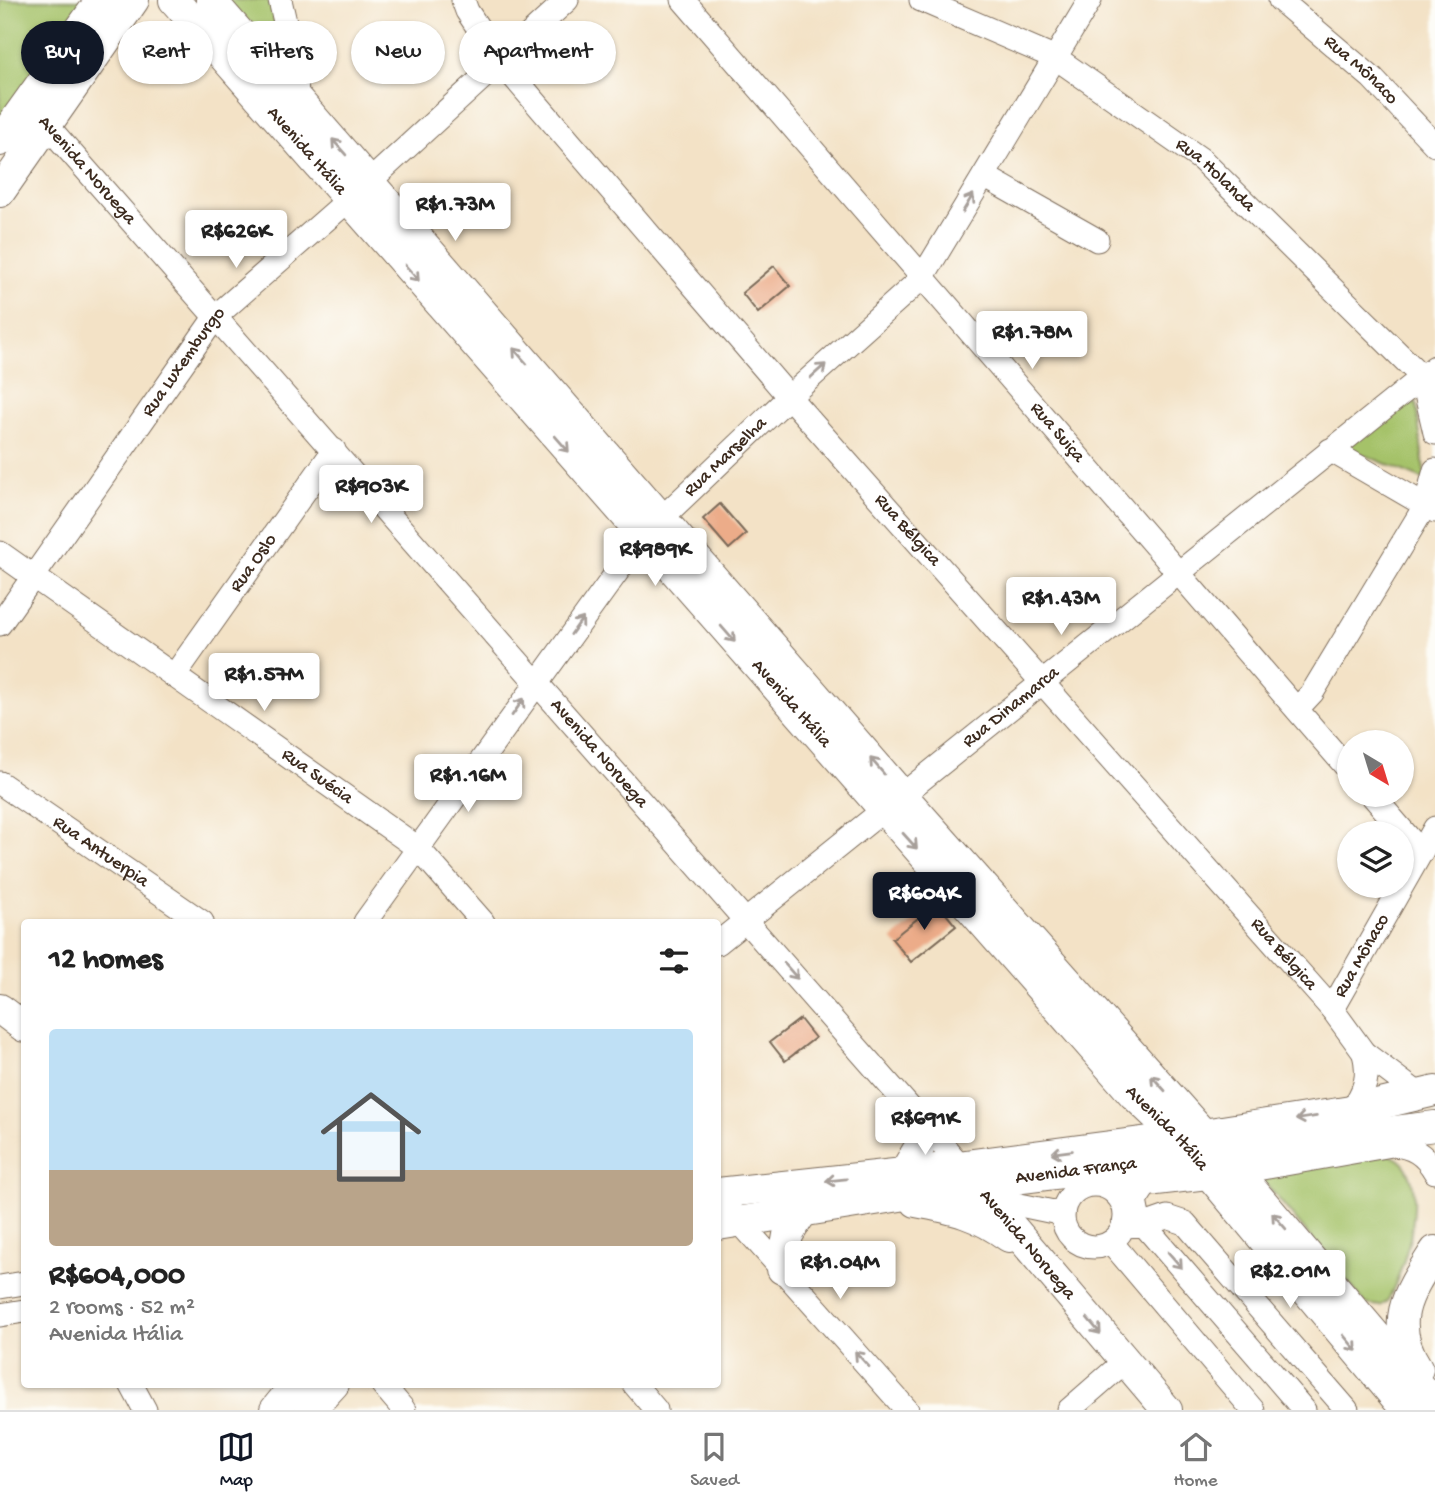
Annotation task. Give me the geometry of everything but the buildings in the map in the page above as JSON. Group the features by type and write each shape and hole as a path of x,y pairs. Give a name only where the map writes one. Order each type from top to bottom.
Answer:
{"main road":[{"path":"0,141 101,0"},
{"path":"0,192 134,0"},
{"name":"Avenida Itália","path":"174,0 359,191 892,802 1208,1156 1425,1406"},
{"name":"Avenida Itália","path":"211,0 296,98 359,191"},
{"name":"Avenida Itália","path":"892,802 1134,1095 1208,1156"},
{"path":"0,1009 21,1025"},
{"path":"1129,1143 1134,1095"},
{"name":"Avenida França","path":"974,1183 1129,1143 1208,1156 1352,1111 1430,1102"},
{"path":"922,1121 923,1141 898,1185 983,1219 1033,1253"},
{"name":"Avenida França","path":"721,1195 974,1183 1435,1126"},
{"name":"Avenida Noruega","path":"974,1183 1167,1410"},
{"name":"Avenida França","path":"728,1223 803,1211 898,1185"},
{"path":"782,1269 788,1235 803,1211"},
{"path":"1425,1406 1427,1382 1402,1336 1401,1322 1405,1304 1435,1251"},
{"path":"310,1410 330,1388"}],"street":[{"name":"Avenida Itália","path":"280,0 297,74 296,98"},
{"name":"Rua Bélgica","path":"463,0 473,21"},
{"name":"Rua Luxemburgo","path":"544,21 567,0"},
{"name":"Rua Suiça","path":"683,0 1337,756"},
{"name":"Rua Holanda","path":"920,0 1056,58 1202,160 1428,372"},
{"name":"Rua Marselha","path":"367,919 536,681 652,527 789,397 922,278 1090,0"},
{"name":"Rua Mônaco","path":"1280,0 1372,78 1435,145"},
{"name":"Rua Luxemburgo","path":"0,624 216,316 359,191 475,84"},
{"name":"Rua Bélgica","path":"520,84 789,397 1332,1009 1364,1053 1430,1102"},
{"name":"Avenida Noruega","path":"27,102 974,1183"},
{"path":"984,176 1097,240"},
{"path":"1428,372 1435,433"},
{"name":"Rua Dinamarca","path":"721,941 1428,372"},
{"name":"Rua Oslo","path":"174,676 334,450"},
{"path":"1330,450 1430,509"},
{"path":"1297,709 1312,694 1430,509 1435,470"},
{"name":"Rua Suécia","path":"0,553 418,848 480,919"},
{"name":"Rua Antuerpia","path":"0,783 198,919"},
{"path":"1382,807 1421,852"},
{"name":"Rua Mônaco","path":"1332,1009 1435,828"},
{"path":"1352,1111 1364,1092 1369,1074 1364,1053"},
{"path":"1167,1217 1158,1200 1161,1190 1208,1156 1408,1146 1423,1156 1435,1172"},
{"path":"974,1183 1063,1214"},
{"path":"1168,1183 1110,1189 1100,1185 1080,1188 1071,1195 1063,1214 1063,1223 1074,1240 1082,1245 1167,1217 1185,1223 1347,1410"},
{"path":"1119,1235 1138,1216 1135,1201 1145,1186"},
{"path":"1110,1189 1123,1205 1119,1235 1237,1410"},
{"path":"721,1203 728,1223 782,1269 907,1410"},
{"path":"1418,1278 1435,1233"},
{"path":"1119,1235 1253,1410"},
{"path":"1119,1235 1304,1410"},
{"path":"0,1287 21,1284"},
{"path":"0,1315 21,1312"},
{"path":"1069,1410 1124,1362"},
{"path":"133,1388 145,1410"},
{"path":"385,1388 404,1410"},
{"path":"637,1388 656,1410"}],"green space":[{"path":"0,0 82,0 68,21 21,21 21,84 26,84 0,123"},
{"path":"221,0 269,0 275,21 241,21"},
{"path":"1416,401 1425,480 1345,447"},
{"path":"1384,1154 1400,1161 1409,1174 1414,1192 1414,1214 1404,1261 1396,1283 1387,1302 1380,1306 1366,1304 1256,1172"}]}
